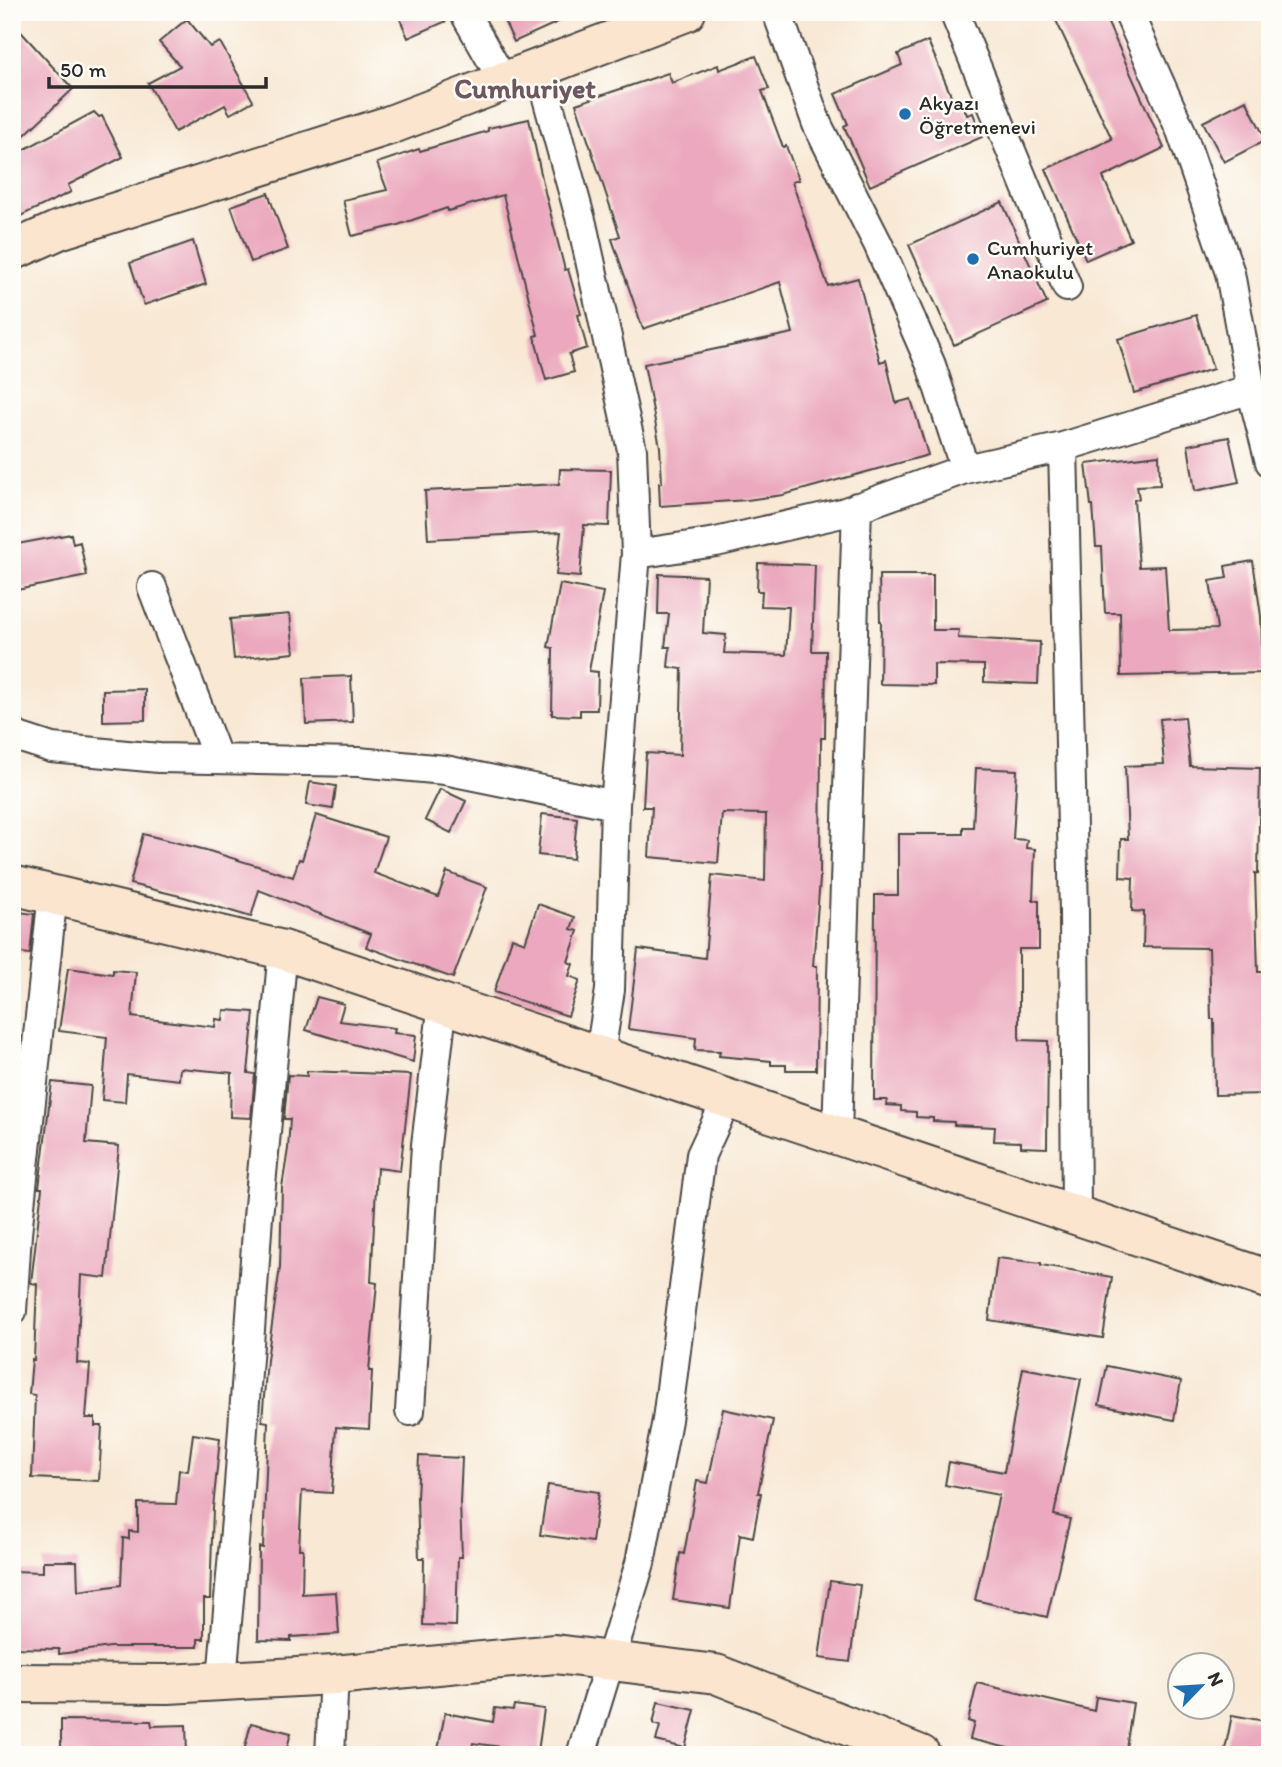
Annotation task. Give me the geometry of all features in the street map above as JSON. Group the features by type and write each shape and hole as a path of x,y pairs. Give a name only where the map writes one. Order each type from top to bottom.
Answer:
{"street":[{"path":"464,12 522,75 582,224 632,450 636,554 615,805 610,990 600,1054"},
{"path":"12,251 60,230 390,125 686,12"},
{"path":"777,12 817,124 878,244 932,365 965,470"},
{"path":"954,12 1067,287"},
{"path":"1128,12 1181,131 1230,273 1251,389 1270,462"},
{"path":"636,554 716,542 858,507 965,470 1063,447 1251,389"},
{"path":"1063,447 1074,913 1076,1215"},
{"path":"837,1134 858,507"},
{"path":"152,587 218,759"},
{"path":"12,732 18,737 52,748 159,758 358,762 445,770 615,805"},
{"path":"12,886 52,893 283,950 1270,1280"},
{"path":"12,1311 17,1234 52,893"},
{"path":"222,1679 258,1217 283,950"},
{"path":"411,1411 426,1145 443,1002"},
{"path":"581,1755 640,1563 667,1420 701,1155 727,1097"},
{"path":"12,1683 168,1684 334,1675 555,1654 716,1674 921,1755"},
{"path":"330,1755 334,1675"}],"building":[{"path":"397,12 447,12 449,20 408,38"},
{"path":"500,12 580,12 514,42"},
{"path":"1052,12 1103,12 1164,148 1103,177 1131,240 1086,260 1046,169 1112,139"},
{"path":"187,19 210,47 220,42 253,101 230,114 225,105 175,132 148,83 180,66 159,42"},
{"path":"12,22 73,89 12,147"},
{"name":"Akyazı Öğretmenevi","path":"928,41 955,105 962,103 967,115 973,113 982,137 870,186 844,126 848,124 835,94 902,65 898,54"},
{"path":"756,56 769,89 762,91 783,147 786,146 799,180 792,182 828,286 858,278 880,362 886,360 896,403 911,399 928,455 783,495 660,506 660,447 644,364 793,333 780,282 643,329 612,239 620,236 576,104 668,73 672,83 718,65 719,70"},
{"path":"1246,100 1266,140 1224,162 1203,122"},
{"path":"94,112 99,117 102,116 123,157 68,185 71,192 12,220 12,156"},
{"path":"529,119 565,270 568,269 581,314 578,315 587,348 569,354 574,372 546,380 534,336 538,335 503,195 448,211 447,208 398,225 352,236 343,200 387,190 377,163 488,131 488,128"},
{"path":"268,193 288,249 251,262 231,206"},
{"path":"1002,202 1047,303 954,345 909,245"},
{"path":"193,241 206,284 144,305 130,263"},
{"path":"1196,315 1213,369 1134,393 1118,339"},
{"path":"1229,437 1239,482 1195,491 1188,445"},
{"path":"1159,455 1160,485 1137,486 1139,499 1134,500 1139,567 1165,566 1169,630 1217,629 1210,581 1227,578 1225,566 1253,561 1261,616 1263,673 1121,676 1120,613 1105,613 1102,547 1096,547 1086,464"},
{"path":"560,469 611,470 609,526 584,525 580,577 556,575 561,532 428,539 425,491 559,484"},
{"path":"71,534 73,544 80,542 87,576 12,591 12,545"},
{"path":"758,563 815,565 812,651 826,651 825,738 821,738 820,879 813,966 817,966 816,1070 786,1070 786,1065 771,1065 771,1061 719,1056 720,1051 695,1050 696,1038 628,1029 638,949 705,958 712,875 765,881 766,814 722,813 718,863 649,857 652,807 643,807 646,753 680,755 682,669 668,667 670,647 665,647 669,614 658,614 659,574 706,576 703,633 726,635 724,653 786,655 789,607 761,606 762,591 757,591"},
{"path":"879,575 933,575 933,630 959,630 958,638 1040,642 1038,684 984,682 984,665 934,664 934,685 880,684"},
{"path":"560,584 603,592 589,671 598,672 597,710 580,710 580,716 552,715 553,648 548,647"},
{"path":"290,614 294,653 234,659 230,619"},
{"path":"351,676 353,722 306,724 304,678"},
{"path":"145,689 145,720 103,721 103,690"},
{"path":"1185,717 1190,766 1260,768 1258,874 1255,873 1258,972 1263,972 1268,1094 1215,1095 1214,1019 1211,1019 1209,948 1143,947 1144,912 1132,911 1133,878 1120,877 1121,839 1128,839 1125,766 1164,764 1160,719"},
{"path":"976,768 1017,770 1013,839 1027,840 1026,848 1035,849 1033,900 1039,900 1039,949 1019,949 1019,1037 1020,1040 1048,1041 1047,1148 1021,1147 1021,1142 994,1141 995,1127 933,1121 933,1118 916,1117 916,1112 901,1111 901,1106 886,1105 887,1100 874,1100 875,895 898,895 898,834 963,834 963,827 973,827"},
{"path":"310,782 336,786 333,809 306,805"},
{"path":"440,789 466,801 451,833 425,820"},
{"path":"542,814 577,818 573,859 538,855"},
{"path":"316,815 386,837 374,873 438,897 447,872 487,887 453,978 366,947 371,934 259,890 251,917 130,884 143,834 293,877 299,859 302,860"},
{"path":"538,904 575,917 571,929 578,931 568,962 573,964 569,976 580,980 568,1016 494,992 512,938 525,943"},
{"path":"12,911 34,914 30,954 12,952"},
{"path":"68,968 113,974 113,970 136,972 132,1017 215,1027 216,1019 223,1020 224,1010 254,1012 248,1073 255,1074 251,1118 230,1117 231,1073 234,1073 180,1068 179,1080 127,1074 125,1102 102,1100 107,1037 59,1031"},
{"path":"317,997 344,1004 339,1021 395,1028 394,1033 416,1035 413,1062 306,1030"},
{"path":"307,1071 411,1075 400,1171 377,1168 371,1282 377,1283 369,1371 372,1371 369,1429 336,1427 332,1493 302,1491 299,1549 303,1549 302,1594 336,1592 339,1634 291,1637 291,1641 258,1640 259,1547 263,1548 268,1422 262,1421 267,1360 280,1267 282,1187 290,1119 284,1119 288,1075 307,1076"},
{"path":"52,1082 91,1086 86,1143 119,1146 106,1278 81,1275 77,1363 90,1364 86,1418 95,1418 95,1426 102,1426 99,1481 32,1478 35,1395 29,1394 32,1359 34,1360 37,1284 31,1283"},
{"path":"997,1258 1041,1263 1112,1277 1103,1338 989,1320"},
{"path":"1107,1366 1181,1381 1174,1420 1099,1405"},
{"path":"1023,1368 1081,1379 1054,1515 1070,1519 1047,1617 975,1600 999,1495 945,1485 949,1462 1004,1472"},
{"path":"723,1409 773,1420 758,1493 761,1493 753,1537 740,1534 730,1608 673,1600 680,1553 684,1554 697,1481 708,1483"},
{"path":"193,1434 220,1438 213,1508 210,1599 204,1599 204,1639 198,1639 198,1647 110,1647 59,1654 59,1649 12,1648 12,1571 43,1572 43,1561 77,1561 78,1591 121,1585 123,1538 129,1539 129,1531 138,1532 138,1503 176,1504 179,1470 188,1471"},
{"path":"419,1456 462,1458 462,1557 458,1557 456,1626 423,1625 424,1558 419,1558 417,1498"},
{"path":"548,1485 599,1492 592,1542 540,1535"},
{"path":"830,1581 860,1585 850,1662 819,1658"},
{"path":"977,1683 1094,1711 1096,1697 1133,1703 1125,1755 1037,1755 970,1739 974,1723 968,1721"},
{"path":"658,1702 695,1710 685,1748 656,1741 660,1726 653,1724"},
{"path":"514,1705 544,1709 538,1752 473,1743 470,1755 437,1755 445,1713 493,1722 495,1708 513,1710"},
{"path":"1236,1716 1270,1722 1270,1755 1224,1755 1231,1722 1236,1722"},
{"path":"61,1720 151,1721 152,1726 186,1725 187,1755 61,1755"},
{"path":"251,1723 291,1733 285,1755 243,1755"}],"place":[{"name":"Akyazı Öğretmenevi","path":"905,114"},
{"name":"Cumhuriyet Anaokulu","path":"973,259"}],"district":[{"name":"Cumhuriyet","path":"525,88"}]}
